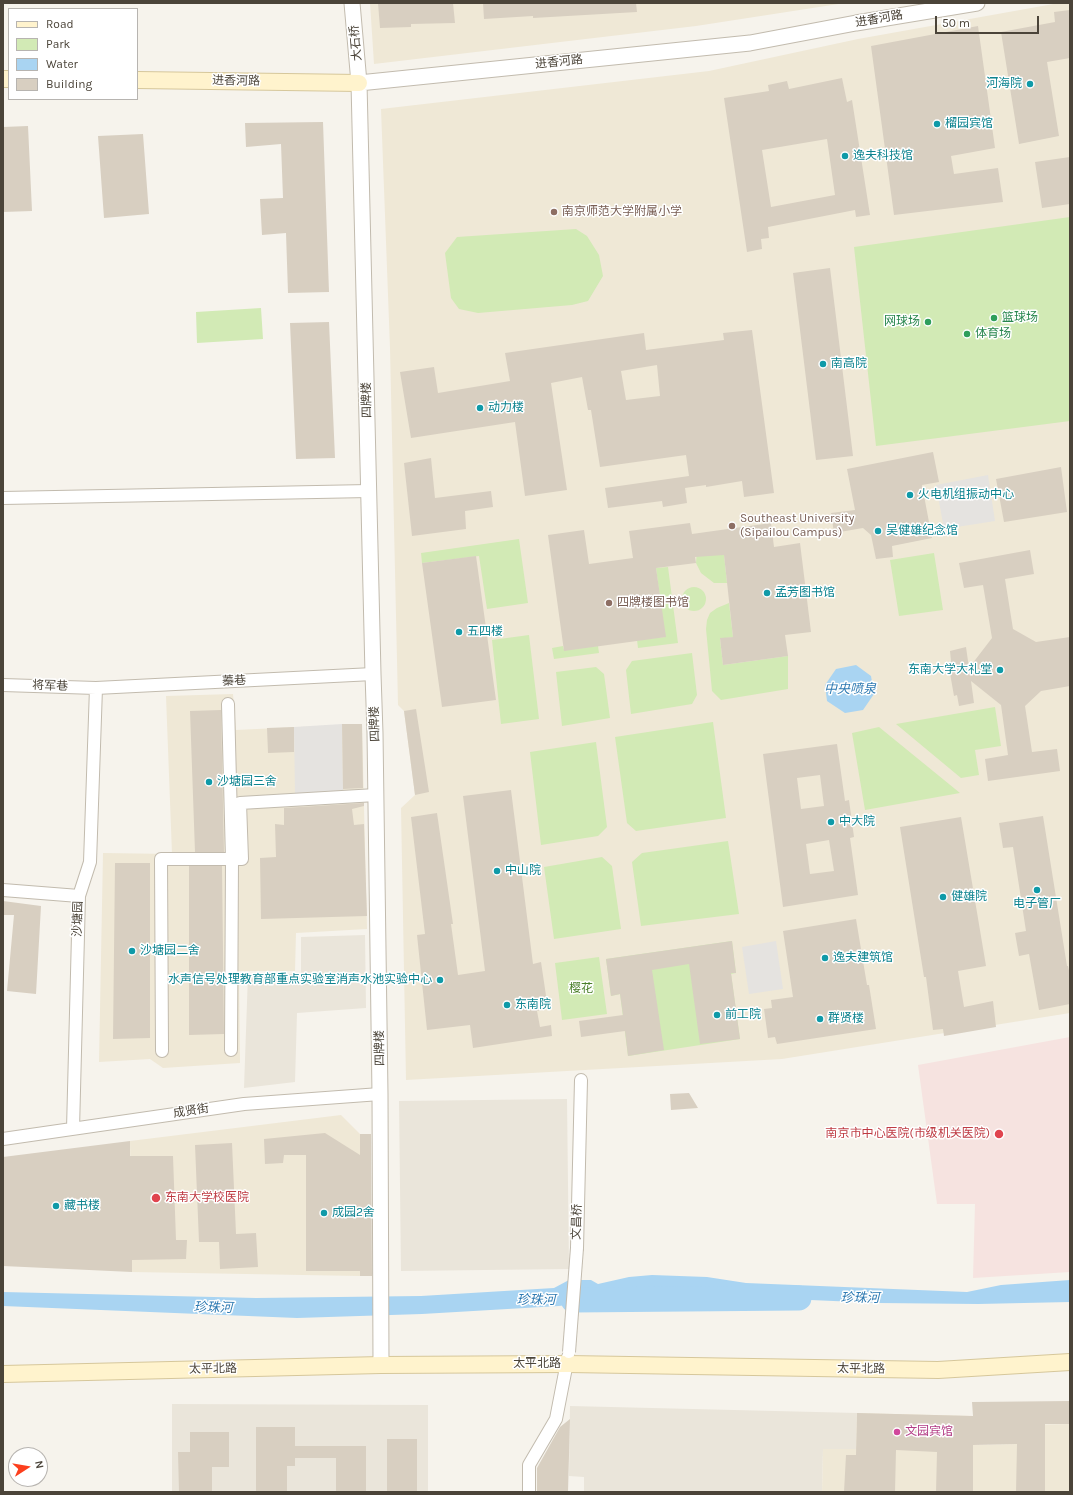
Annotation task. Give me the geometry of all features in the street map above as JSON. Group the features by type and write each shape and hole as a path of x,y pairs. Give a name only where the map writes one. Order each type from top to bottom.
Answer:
{"main road":[{"name":"进香河路","path":"138,80 359,83"},
{"name":"太平北路","path":"3,1374 381,1365 568,1358 938,1370 1070,1362"}],"street":[{"name":"大石桥","path":"352,3 359,83"},
{"name":"进香河路","path":"359,83 750,43 856,23 976,3"},
{"name":"四牌楼","path":"359,83 376,795 380,1094 381,1365"},
{"path":"3,498 369,491"},
{"name":"蓁巷","path":"96,688 373,674"},
{"name":"将军巷","path":"3,685 96,688"},
{"name":"沙塘园","path":"73,1129 78,896 90,862 96,688"},
{"path":"228,704 232,859 231,1050"},
{"path":"162,1051 161,859 242,858 240,803 376,795"},
{"path":"3,890 78,896"},
{"name":"文昌桥","path":"529,1492 529,1465 556,1419 568,1358 577,1248 581,1080"},
{"name":"成贤街","path":"3,1139 244,1104 380,1094"}],"shaded area":[{"path":"370,3 845,3 696,26 374,64"},
{"name":"Southeast University (Sipailou Campus)","path":"1059,3 1070,3 1070,1013 782,1059 406,1080 401,808 415,795 404,711 398,705 390,348 381,109 709,71 858,39"},
{"path":"988,475 995,521 944,529 936,485"},
{"path":"233,694 236,730 362,724 367,929 296,933 295,971 239,971 240,1063 163,1068 150,1059 99,1062 103,853 172,854 166,696"},
{"path":"342,724 343,792 295,794 294,727"},
{"path":"365,935 366,1008 297,1013 295,1082 244,1088 248,974 301,974 301,937"},
{"path":"776,941 783,989 749,994 742,947"},
{"name":"南京市中心医院(市级机关医院)","path":"1070,1037 1070,1272 973,1278 975,1204 937,1204 918,1065"},
{"path":"567,1099 569,1269 401,1271 399,1101"},
{"path":"341,1115 360,1134 360,1276 132,1272 130,1141"},
{"path":"172,1404 428,1405 428,1492 172,1492"},
{"path":"570,1406 857,1413 856,1449 823,1450 822,1492 584,1492 584,1477 569,1476"},
{"path":"857,1413 973,1416 973,1445 1017,1444 1017,1425 1070,1424 1070,1492 822,1492 823,1449 856,1449"}],"green space":[{"name":"体育场","path":"1070,217 1070,421 876,446 854,247"},
{"path":"576,229 587,236 599,255 603,276 588,301 572,305 478,313 459,309 451,298 445,253 457,237"},
{"path":"261,308 263,339 197,343 196,312"},
{"path":"519,539 528,603 487,609 479,556 422,563 421,553"},
{"path":"697,550 724,555 727,583 714,583 701,573 696,563"},
{"path":"934,553 943,610 899,616 890,560"},
{"path":"668,567 678,643 638,648 637,640 665,637 656,568"},
{"path":"694,587 703,590 706,599 703,608 694,611 685,608 682,599 685,590"},
{"path":"729,603 733,637 720,639 723,665 788,656 788,689 721,700 712,691 706,629 707,620 710,613"},
{"path":"529,635 539,719 501,724 492,640"},
{"path":"563,646 564,650 598,646 599,653 554,659 552,648"},
{"path":"692,653 697,695 692,704 631,714 626,670 632,661"},
{"path":"596,667 604,674 610,718 562,726 556,672"},
{"path":"995,707 1001,746 975,750 979,775 961,778 896,724"},
{"path":"713,722 726,818 636,831 627,823 615,737"},
{"path":"879,727 960,793 865,810 852,733"},
{"path":"596,742 607,827 598,836 541,845 530,752"},
{"path":"728,841 739,914 641,926 632,862 642,853"},
{"path":"602,857 612,866 621,929 554,939 544,867"},
{"name":"前工院","path":"732,941 736,973 731,974 740,1039 628,1056 620,994 611,996 606,959"},
{"name":"樱花","path":"599,957 607,1014 562,1020 555,963"}],"water":[{"name":"中央喷泉","path":"856,665 871,676 874,694 863,710 845,713 827,701 825,685 836,669"},
{"path":"652,1275 707,1277 746,1283 967,1292 1001,1285 1070,1280 1070,1302 978,1304 879,1303 711,1294 637,1295 559,1306 422,1314 297,1318 3,1306 3,1292 256,1298 421,1296 554,1288 569,1280 591,1280 598,1284 629,1277"}],"building":[{"path":"378,3 453,3 455,23 411,24 411,27 380,28"},
{"path":"483,3 636,3 637,12 533,18 533,16 484,19"},
{"name":"河海院","path":"1070,10 1070,58 1047,62 1059,136 1019,144 1001,32 1055,22 1054,12"},
{"name":"榴园宾馆","path":"978,26 995,148 951,156 954,174 998,168 1003,202 894,215 871,46"},
{"name":"逸夫科技馆","path":"842,78 847,102 852,100 870,215 856,217 855,210 768,227 769,238 761,239 762,249 747,252 724,98 769,91 768,85 787,81 789,89","holes":["827,139 835,195 771,207 762,150"]},
{"path":"323,122 329,292 288,293 286,233 262,235 260,199 283,198 281,144 246,147 245,123"},
{"path":"28,126 32,211 3,212 3,127"},
{"path":"143,134 149,214 104,218 98,136"},
{"path":"1070,157 1070,204 1042,208 1035,162"},
{"name":"南高院","path":"830,268 853,456 816,460 793,273"},
{"path":"329,322 335,458 296,459 290,323"},
{"path":"752,330 774,493 744,497 742,481 706,487 706,485 685,488 687,503 663,507 662,501 608,508 605,488 689,476 686,455 600,467 591,410 588,410 582,377 551,383 567,490 525,496 515,422 411,438 400,372 434,367 438,393 510,381 505,353 644,333 646,350 724,340 723,333","holes":["657,365 660,396 626,400 621,371"]},
{"path":"933,452 939,482 922,485 932,538 892,546 893,557 876,559 871,535 863,528 834,533 831,513 855,510 847,469"},
{"path":"431,458 435,498 491,491 493,507 465,511 466,529 412,536 404,463"},
{"path":"1061,467 1067,512 1004,522 996,479"},
{"path":"690,523 692,534 771,523 774,547 800,543 811,632 785,635 788,656 723,665 720,638 733,637 724,555 695,557 696,563 656,568 666,637 564,651 548,535 584,530 589,564 633,558 629,531"},
{"path":"1030,550 1034,574 1005,579 1013,629 1036,642 1070,637 1070,686 1041,691 1025,706 1032,752 1057,749 1060,771 988,781 985,759 1008,755 1001,705 971,681 974,703 959,706 957,695 954,696 948,662 951,661 950,651 966,647 969,668 992,638 983,585 964,588 959,563"},
{"name":"五四楼","path":"476,556 496,700 442,707 422,563"},
{"path":"416,709 429,792 415,795 404,711"},
{"name":"沙塘园三舍","path":"221,710 224,852 195,852 190,711"},
{"path":"342,724 362,724 363,788 343,789"},
{"path":"294,727 294,752 268,753 267,728"},
{"path":"837,744 845,801 849,800 854,837 850,838 858,895 783,907 763,754","holes":["820,775 824,806 801,809 797,778","829,840 834,871 810,874 806,844"]},
{"path":"511,790 533,964 541,962 548,1009 537,1011 540,1027 551,1025 552,1036 473,1048 470,1025 427,1030 417,935 425,934 411,817 437,813 453,924 451,924 458,975 485,971 463,796"},
{"path":"364,803 364,806 352,809 354,825 364,824 367,916 261,919 260,858 276,857 275,824 284,825 284,808"},
{"name":"电子管厂","path":"1043,816 1067,966 1070,975 1070,1004 1039,1010 1029,954 1019,956 1015,933 1026,931 1013,847 1003,848 999,823"},
{"name":"健雄院","path":"961,817 986,966 958,971 964,1007 993,1001 996,1027 944,1036 943,1029 933,1030 926,977 924,977 900,827"},
{"name":"沙塘园二舍","path":"115,863 150,863 150,1038 113,1039"},
{"path":"189,866 222,866 224,1034 189,1035"},
{"path":"3,901 41,906 36,994 7,991 14,915 3,915"},
{"path":"856,919 876,1029 777,1044 775,1037 768,1038 764,1009 772,1008 771,1000 793,997 783,931"},
{"name":"前工院","path":"732,941 736,973 731,973 740,1039 700,1044 689,964 652,970 664,1050 628,1056 625,1031 581,1037 579,1021 623,1015 620,994 611,996 606,959"},
{"path":"689,1093 698,1108 671,1110 670,1094"},
{"path":"325,1133 360,1155 360,1134 371,1134 372,1276 360,1276 360,1271 306,1271 306,1155 284,1155 283,1163 265,1164 264,1139"},
{"path":"130,1141 130,1156 173,1156 176,1240 187,1240 186,1259 132,1260 132,1272 3,1266 3,1157"},
{"path":"232,1143 236,1234 256,1233 258,1267 220,1269 219,1242 199,1242 195,1145"},
{"path":"1070,1401 1070,1424 1045,1424 1045,1492 1016,1492 1017,1444 973,1445 973,1492 936,1492 937,1452 896,1450 895,1492 844,1492 846,1455 856,1455 857,1413 973,1416 972,1402"},
{"path":"570,1419 568,1492 537,1492 537,1468 560,1427"},
{"path":"256,1427 295,1427 295,1446 366,1446 366,1492 336,1492 336,1458 295,1458 295,1466 287,1466 287,1492 256,1492"},
{"path":"190,1432 229,1432 229,1467 212,1467 212,1492 179,1492 178,1452 190,1452"},
{"path":"387,1439 417,1439 417,1492 387,1492"}],"waterway":[{"name":"珍珠河","path":"573,1300 799,1298"}],"place":[{"name":"河海院","path":"1030,84"},
{"name":"榴园宾馆","path":"937,124"},
{"name":"逸夫科技馆","path":"845,156"},
{"name":"南京师范大学附属小学","path":"554,212"},
{"name":"篮球场","path":"994,318"},
{"name":"网球场","path":"928,322"},
{"name":"体育场","path":"967,334"},
{"name":"南高院","path":"823,364"},
{"name":"动力楼","path":"480,408"},
{"name":"火电机组振动中心","path":"910,495"},
{"name":"Southeast University (Sipailou Campus)","path":"732,526"},
{"name":"吴健雄纪念馆","path":"878,531"},
{"name":"孟芳图书馆","path":"767,593"},
{"name":"四牌楼图书馆","path":"609,603"},
{"name":"五四楼","path":"459,632"},
{"name":"东南大学大礼堂","path":"1000,670"},
{"name":"沙塘园三舍","path":"209,782"},
{"name":"中大院","path":"831,822"},
{"name":"中山院","path":"497,871"},
{"name":"电子管厂","path":"1037,890"},
{"name":"健雄院","path":"943,897"},
{"name":"沙塘园二舍","path":"132,951"},
{"name":"逸夫建筑馆","path":"825,958"},
{"name":"水声信号处理教育部重点实验室消声水池实验中心","path":"440,980"},
{"name":"东南院","path":"507,1005"},
{"name":"前工院","path":"717,1015"},
{"name":"群贤楼","path":"820,1019"},
{"name":"南京市中心医院(市级机关医院)","path":"999,1134"},
{"name":"东南大学校医院","path":"156,1198"},
{"name":"藏书楼","path":"56,1206"},
{"name":"成园2舍","path":"324,1213"},
{"name":"文园宾馆","path":"897,1432"}]}
